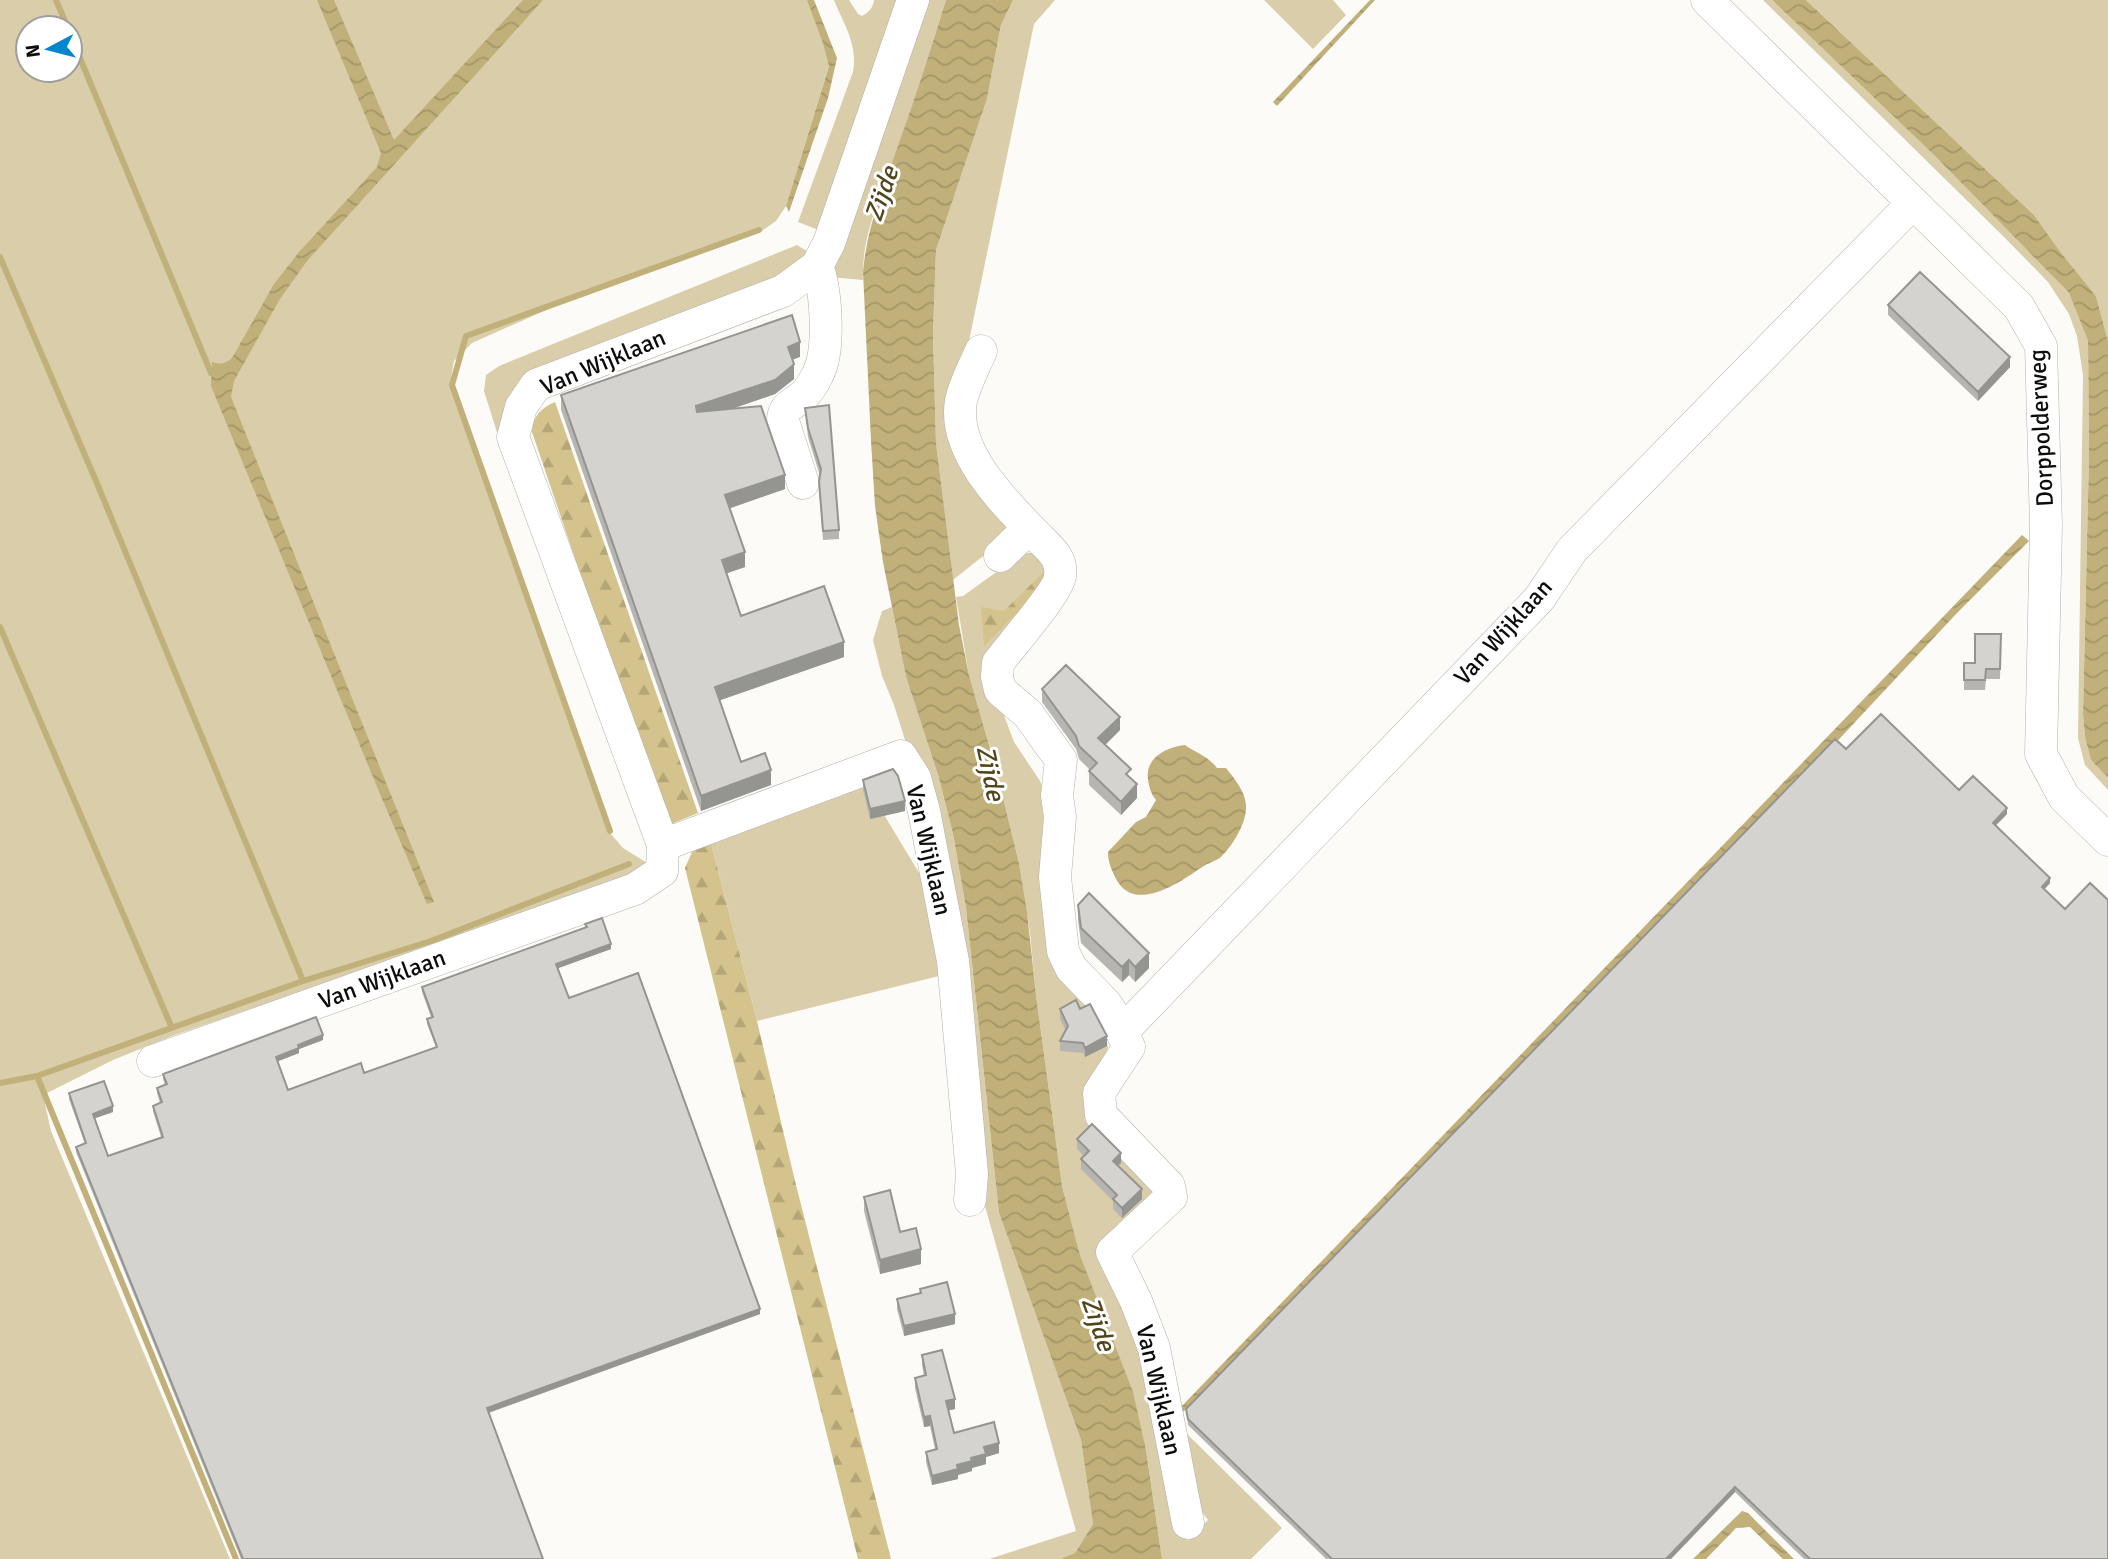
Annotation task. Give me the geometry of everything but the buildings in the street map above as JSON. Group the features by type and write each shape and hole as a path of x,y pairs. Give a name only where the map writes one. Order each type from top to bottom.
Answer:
{"street":[{"name":"Van Wijklaan","path":"153,1061 635,889 662,871 663,845 513,437 521,407 536,385 783,291 817,266 829,243 913,0"},
{"name":"Dorppolderweg","path":"1706,0 2019,307 2041,346 2046,526 2040,754 2064,797 2108,841"},
{"name":"Van Wijklaan","path":"1188,1523 1154,1348 1136,1301 1112,1252 1171,1197 1169,1186 1101,1115 1099,1093 1129,1047 1122,1032 1539,598 1572,550 1913,203"},
{"path":"803,483 783,414 786,408 805,393 818,374 823,360 823,280 817,266"},
{"path":"981,351 964,388 961,404 961,421 967,445 978,468 1029,528 1059,558 1061,578 998,663 997,677 1000,690 1028,714 1061,760 1057,795 1060,817 1055,877 1063,951 1071,968 1106,1004 1122,1032"},
{"path":"1000,556 1029,528"},
{"name":"Van Wijklaan","path":"663,845 901,756 915,778 953,961 972,1174 970,1200"}],"shaded area":[{"path":"0,0 809,0 831,59 786,206 776,221 760,232 553,307 472,343 454,361 450,384 609,832 623,848 657,869 172,1036 113,1060 43,1095 51,1131 230,1559 0,1559"},
{"path":"834,0 849,0 862,16 873,5 874,0 897,0 821,231 798,222 853,72 854,52"},
{"path":"919,0 946,0 875,211 866,245 863,280 830,277"},
{"path":"1013,0 1055,0 1034,24 952,424 1012,533 953,580 936,443 933,333 936,250 987,99 1001,25"},
{"path":"1264,0 1333,0 1346,15 1313,49"},
{"path":"1763,0 1772,0 1936,157 2069,293 2088,341 2089,455 2083,714 2091,760 2108,778 2108,790 2085,765 2078,738 2083,375 2077,336 2069,314 2048,282"},
{"path":"1806,0 2108,0 2108,341 2096,296 2034,215"},
{"path":"797,245 813,255 807,269 550,376 500,442 484,391 486,375 499,366"},
{"path":"1023,553 1037,553 1051,572 996,694 1014,742 1040,781 1051,809 1077,989 1105,1036 1108,1047 1105,1060 1085,1093 1084,1106 1091,1119 1159,1191 1108,1246 1160,1391 1187,1541 1208,1520 1186,1492 1170,1417 1282,1528 1251,1559 1162,1559 1146,1450 1080,1255 1062,1186 1019,863 969,675 956,597 963,596"},
{"path":"892,607 906,677 939,778 953,834 966,908 999,1213 1081,1440 1093,1524 1075,1553 1060,1559 989,1559 1076,1531 978,1181 912,762 882,676 873,640 882,611"},
{"path":"863,780 924,881 943,975 757,1021 710,839"}],"green space":[{"path":"555,402 698,813 666,826 532,432 539,413"},
{"path":"1031,550 1055,574 984,646 981,607 1004,611 1046,570"},
{"path":"710,839 891,1559 858,1559 685,868 692,852"}],"water":[{"path":"317,0 334,0 394,140 523,0 543,0 307,261 280,299 234,381 231,397 434,902 427,904 211,386 212,362 227,362 232,358 274,284 299,252 377,167 381,153"},
{"path":"807,0 814,0 837,58 828,98 789,212 786,206 829,66"},
{"name":"Zijde","path":"946,0 1013,0 1001,25 987,99 936,250 933,333 936,443 959,625 969,675 1019,863 1062,1186 1080,1255 1133,1392 1146,1450 1162,1559 1060,1559 1075,1553 1093,1524 1081,1440 999,1213 966,908 953,834 939,778 906,677 883,562 875,506 863,272 865,255 877,206"},
{"path":"1370,0 1375,0 1277,106 1273,102"},
{"path":"1772,0 1806,0 2034,215 2096,296 2108,341 2108,778 2091,760 2083,714 2089,455 2088,341 2069,293 1936,157"},
{"path":"2022,535 2029,541 1957,613 1828,751 1182,1413 1179,1409"},
{"path":"1185,745 1217,768 1226,768 1239,785 1246,805 1242,826 1226,852 1219,858 1169,887 1144,895 1133,894 1123,888 1115,877 1108,852 1136,822 1146,817 1156,800 1148,779 1153,760 1164,751"},
{"path":"1742,1511 1748,1513 1794,1559 1783,1559 1750,1527 1736,1528 1706,1559 1693,1559"}],"waterway":[{"path":"56,0 62,14"},
{"path":"84,68 211,373"},
{"path":"610,831 452,385 466,336 759,230"},
{"path":"0,257 303,981"},
{"path":"0,627 172,1028"},
{"path":"0,1083 37,1076 303,981 431,941 629,864"},
{"path":"37,1076 236,1559"}]}
